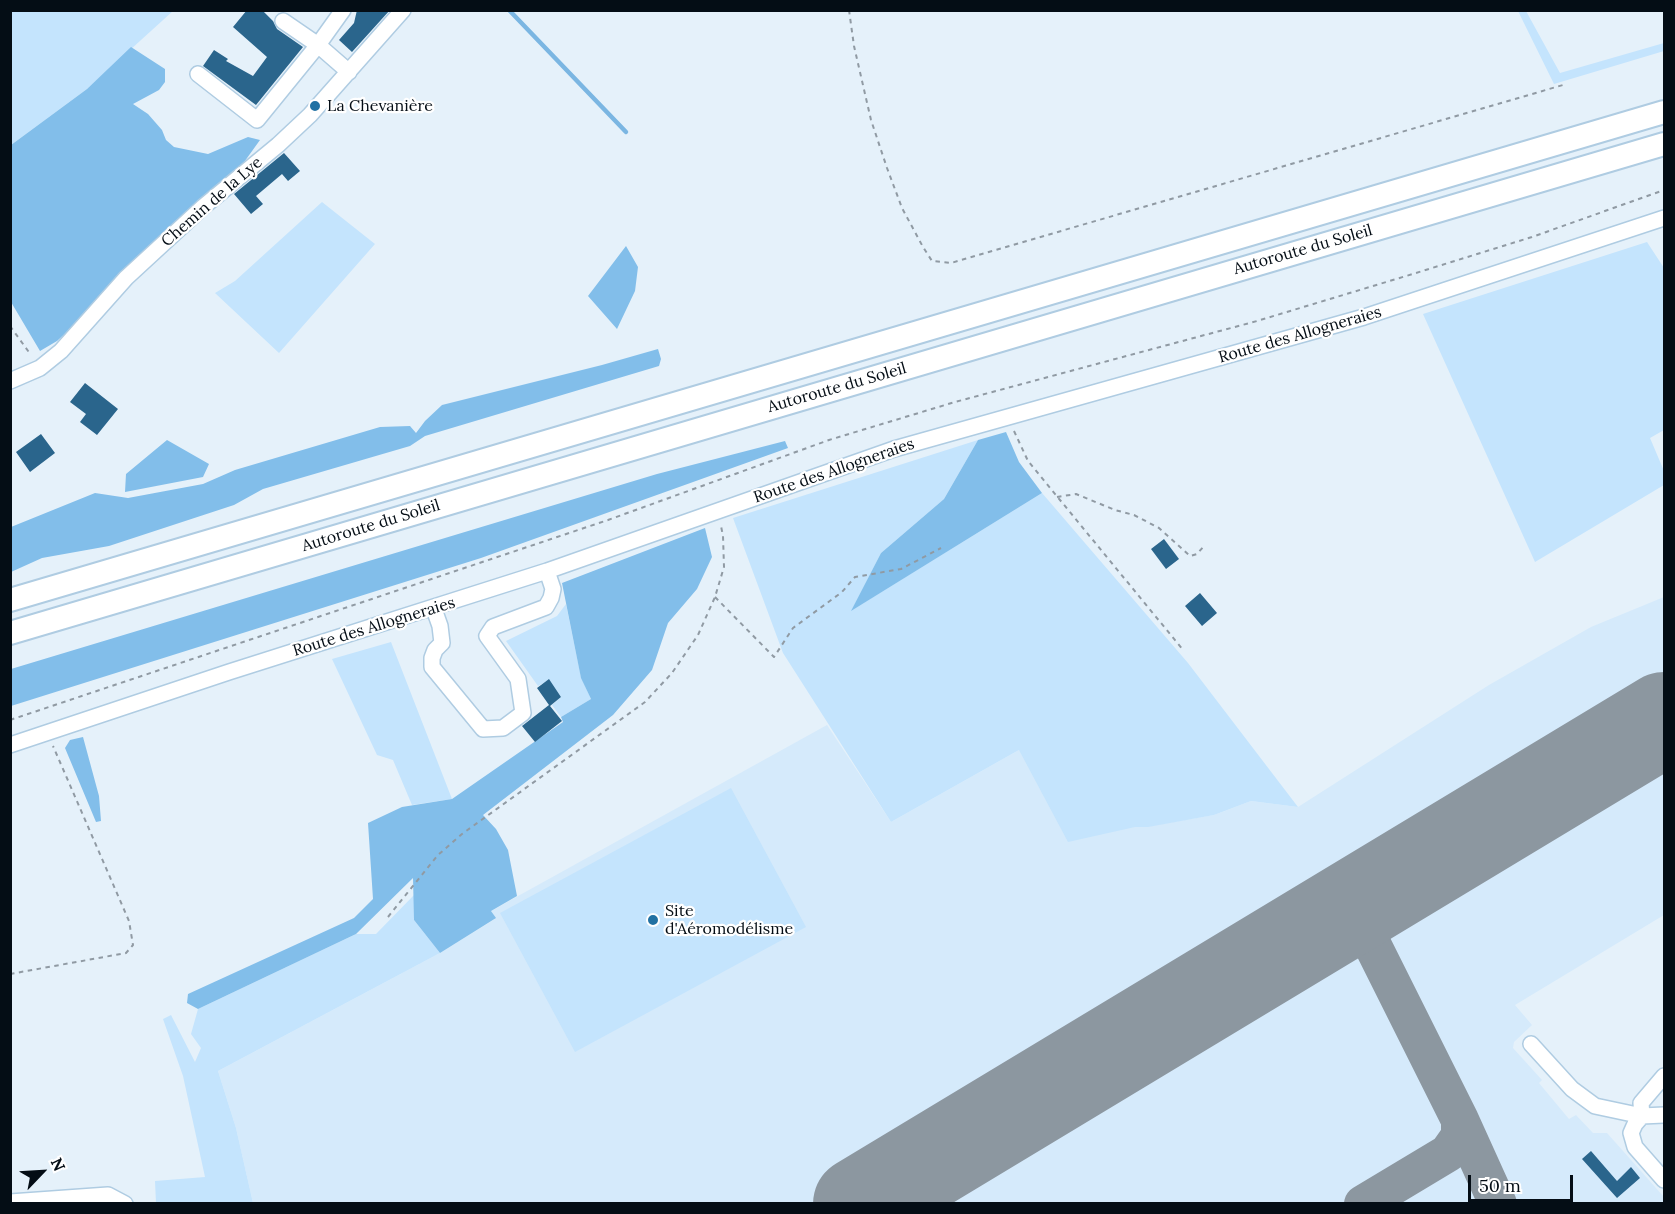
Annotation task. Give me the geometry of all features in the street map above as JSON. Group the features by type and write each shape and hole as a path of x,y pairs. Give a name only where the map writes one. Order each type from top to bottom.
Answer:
{"highway":[{"name":"Autoroute du Soleil","path":"10,600 1665,112"},
{"name":"Autoroute du Soleil","path":"10,633 1665,144"}],"street":[{"path":"198,75 257,120 318,45 343,10"},
{"name":"Chemin de la Lye","path":"10,381 40,368 61,351 126,278 203,207 278,145 310,115 403,10"},
{"path":"283,21 318,45 349,72"},
{"name":"Route des Allogneraies","path":"10,745 229,672 547,572 894,449 1364,317 1665,218"},
{"path":"434,609 440,626 442,643 435,650 432,667 483,729 503,729 523,713 518,679 487,636 493,627 546,607 552,598 553,589 547,572"},
{"path":"1531,1044 1572,1089 1595,1106 1642,1116 1665,1115"},
{"path":"1665,1076 1641,1103 1642,1116 1630,1133 1635,1147 1665,1180"},
{"path":"10,1202 108,1195 125,1203"}],"path":[{"path":"849,10 854,46 871,120 902,208 922,247 932,261 951,263 1563,85"},
{"path":"10,720 608,520 829,440 955,402 1257,321 1532,237 1665,190"},
{"path":"10,326 40,368"},
{"path":"1007,417 1028,461 1184,651"},
{"path":"1057,497 1076,494 1134,515 1159,528 1190,556 1197,554 1204,546"},
{"path":"388,917 438,855 462,834 645,702 672,673 698,635 715,597 724,567 723,536 717,512"},
{"path":"715,597 774,657 793,628 842,592 855,577 901,569 941,548"},
{"path":"10,974 126,953 133,945 129,921 47,732"}],"shaded area":[{"path":"11,11 173,11 87,89 11,145"},
{"path":"1518,11 1526,11 1560,73 1664,43 1664,51 1554,84"},
{"path":"131,47 165,69 165,82 159,90 133,104 148,114 162,130 166,140 174,147 208,154 248,137 260,140 242,165 78,322 57,341 40,351 11,302 11,145 87,89"},
{"path":"322,202 375,244 279,353 215,293 235,281"},
{"path":"1647,242 1664,268 1664,430 1650,438 1664,471 1664,485 1535,562 1423,314"},
{"path":"626,246 638,267 635,291 617,329 588,296"},
{"path":"658,349 661,359 659,366 425,436 410,446 263,489 234,505 109,546 42,558 11,572 11,527 95,493 128,498 203,484 235,470 380,427 410,426 416,433 442,405"},
{"path":"1006,432 1019,462 1042,493 851,611 881,553 944,499 978,440"},
{"path":"167,440 209,464 203,477 125,492 126,474"},
{"path":"978,440 944,499 881,553 852,610 1042,493 1188,663 1298,807 1251,801 1214,815 1148,827 1135,827 1068,842 1019,750 891,822 783,653 733,518"},
{"path":"785,441 788,448 481,558 11,706 11,669 657,474"},
{"path":"705,528 712,557 697,589 668,623 652,670 613,715 483,815 496,829 508,850 517,896 491,911 496,918 440,953 414,920 413,878 356,934 198,1009 187,1003 188,994 354,918 373,899 368,823 402,807 452,799 563,722 561,717 591,699 581,678 562,583"},
{"path":"1664,597 1664,915 1515,1005 1532,1025 1514,1042 1513,1048 1542,1080 1539,1083 1569,1119 1576,1115 1593,1133 1607,1133 1664,1197 1664,1203 253,1203 236,1128 218,1071 440,953 495,919 491,911 827,725 891,822 1019,750 1135,827 1214,815 1251,801 1298,807 1489,685 1591,627"},
{"path":"566,604 581,677 591,699 561,717 552,705 561,697 549,680 538,686 506,641 557,616"},
{"path":"391,642 452,799 412,805 393,760 377,755 332,659"},
{"path":"83,737 99,796 101,821 96,822 65,748 70,740"},
{"name":"Site d'Aéromodélisme","path":"731,788 806,927 575,1052 500,913"},
{"path":"414,895 414,920 440,953 218,1071 236,1128 253,1203 156,1203 155,1181 205,1177 183,1076 163,1019 171,1015 195,1062 201,1048 191,1034 198,1009 356,934 376,934"}],"building":[{"path":"247,10 262,10 273,21 277,29 303,47 256,105 203,66 214,50 228,59 226,61 253,76 267,57 233,27"},
{"path":"357,10 390,10 352,52 339,40 354,23"},
{"path":"284,153 300,171 288,181 282,174 256,196 263,204 251,214 234,194"},
{"path":"85,383 118,409 97,435 80,422 86,414 70,402"},
{"path":"41,434 55,453 30,472 16,452"},
{"path":"1164,539 1179,559 1166,569 1151,549"},
{"path":"1200,593 1217,613 1202,626 1185,606"},
{"path":"549,679 561,697 550,706 562,721 535,742 522,726 549,705 537,688"},
{"path":"1591,1151 1617,1181 1631,1167 1640,1178 1617,1198 1582,1159"}],"waterway":[{"path":"509,10 626,132"}],"taxiway":[{"path":"1370,940 1364,912 1368,900 1374,894"},
{"path":"1333,918 1341,917 1353,922 1370,940 1460,1120 1498,1204"},
{"path":"1363,1204 1448,1153 1460,1136 1460,1120"}],"runway":[{"path":"860,1204 1664,719"}],"place":[{"name":"La Chevanière","path":"315,106"},
{"name":"Site d'Aéromodélisme","path":"653,920"}]}
